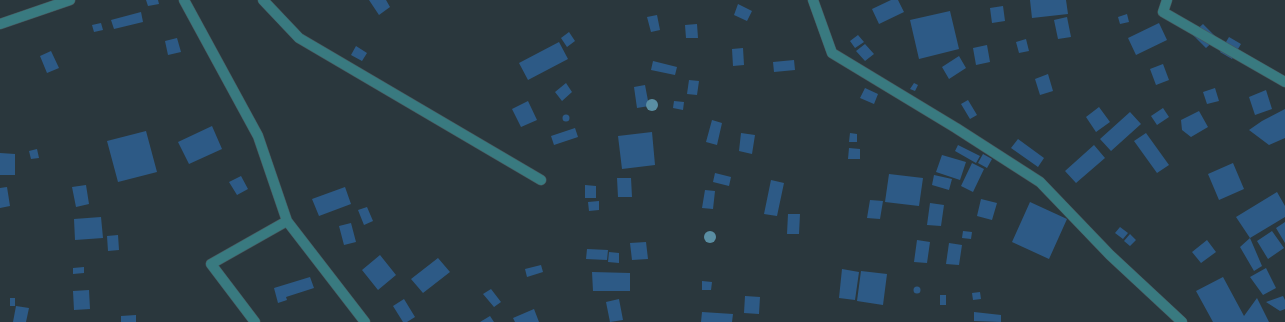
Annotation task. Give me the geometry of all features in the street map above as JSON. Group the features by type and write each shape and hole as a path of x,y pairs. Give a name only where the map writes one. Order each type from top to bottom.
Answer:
{"street":[{"path":"0,24 70,0"},
{"path":"184,0 258,136 287,221 365,322"},
{"path":"263,0 299,38 541,180"},
{"path":"813,0 832,53 956,128 1040,182 1110,255 1182,322"},
{"path":"1167,0 1163,12 1285,82"},
{"path":"255,322 211,264 287,221"}],"building":[{"path":"146,0 158,0 159,4 148,6"},
{"path":"369,0 386,0 390,7 379,15"},
{"path":"891,0 898,0 904,12 879,24 872,9"},
{"path":"1030,0 1066,0 1068,14 1032,18"},
{"path":"738,4 752,11 747,21 734,15"},
{"path":"1003,6 1005,21 992,23 990,8"},
{"path":"950,11 959,49 919,59 910,20"},
{"path":"141,12 143,22 114,29 111,20"},
{"path":"1127,14 1129,22 1120,24 1118,17"},
{"path":"657,15 660,30 651,32 647,17"},
{"path":"1067,17 1071,37 1058,39 1054,20"},
{"path":"101,23 103,30 94,32 92,25"},
{"path":"1159,23 1167,40 1136,55 1128,38"},
{"path":"697,24 698,38 686,38 685,25"},
{"path":"1203,24 1217,38 1206,48 1192,34"},
{"path":"569,32 575,41 567,47 561,38"},
{"path":"858,35 864,42 855,48 850,41"},
{"path":"1229,37 1241,44 1232,59 1220,52"},
{"path":"177,38 181,52 168,55 165,41"},
{"path":"1026,39 1029,51 1019,53 1016,42"},
{"path":"559,42 568,59 528,80 519,63"},
{"path":"865,44 874,54 865,61 856,51"},
{"path":"987,45 990,62 976,65 973,48"},
{"path":"356,46 367,53 362,61 351,55"},
{"path":"743,48 744,65 733,66 732,49"},
{"path":"51,51 59,68 47,73 40,56"},
{"path":"959,56 966,68 949,79 942,67"},
{"path":"794,60 795,70 774,72 773,62"},
{"path":"653,61 677,67 675,75 651,70"},
{"path":"1163,64 1169,80 1156,85 1150,69"},
{"path":"1048,74 1053,91 1040,95 1035,79"},
{"path":"689,80 699,81 697,95 687,94"},
{"path":"566,83 572,92 562,101 555,92"},
{"path":"914,83 918,85 915,91 910,89"},
{"path":"645,85 649,106 637,108 634,87"},
{"path":"865,88 878,94 874,104 860,98"},
{"path":"1215,88 1219,101 1207,104 1203,92"},
{"path":"1266,90 1272,109 1255,115 1249,97"},
{"path":"968,100 977,115 970,119 961,104"},
{"path":"528,101 537,120 521,127 512,109"},
{"path":"674,101 684,102 683,110 673,108"},
{"path":"1099,107 1110,122 1096,132 1086,117"},
{"path":"1163,108 1169,117 1157,125 1151,116"},
{"path":"1285,109 1285,138 1269,145 1249,130 1262,121"},
{"path":"1199,111 1208,127 1191,137 1182,130 1181,120"},
{"path":"1130,112 1141,124 1111,151 1100,139"},
{"path":"566,114 569,115 569,121 566,122 563,121 562,118 563,115"},
{"path":"712,120 722,123 717,145 706,142"},
{"path":"212,126 222,149 189,164 178,142"},
{"path":"575,128 578,137 554,145 551,136"},
{"path":"146,131 157,172 118,182 107,141"},
{"path":"652,132 655,165 622,169 618,136"},
{"path":"741,133 755,135 752,154 739,151"},
{"path":"850,133 857,134 857,142 849,142"},
{"path":"1146,133 1169,165 1157,173 1134,141"},
{"path":"1018,139 1044,158 1038,167 1011,148"},
{"path":"958,145 980,156 976,163 955,151"},
{"path":"1094,145 1105,158 1076,183 1065,171"},
{"path":"849,148 860,149 860,159 848,159"},
{"path":"37,149 39,158 31,159 29,151"},
{"path":"0,153 15,154 15,175 0,175"},
{"path":"983,154 992,159 987,168 978,163"},
{"path":"942,155 966,162 960,180 936,172"},
{"path":"972,163 984,169 973,192 961,186"},
{"path":"1233,163 1244,189 1219,200 1208,174"},
{"path":"715,173 731,177 729,186 713,182"},
{"path":"889,174 923,178 919,206 885,202"},
{"path":"934,175 952,179 949,190 932,185"},
{"path":"241,176 248,189 237,195 229,182"},
{"path":"617,178 631,178 632,197 618,197"},
{"path":"771,180 784,183 777,216 764,214"},
{"path":"86,185 89,204 76,207 72,187"},
{"path":"585,185 596,186 596,198 585,198"},
{"path":"7,187 10,206 0,208 0,188"},
{"path":"345,187 351,204 319,216 312,199"},
{"path":"705,190 715,191 713,209 702,208"},
{"path":"1277,192 1285,206 1285,217 1250,238 1236,217"},
{"path":"981,199 997,203 992,220 977,216"},
{"path":"870,200 883,201 880,219 867,218"},
{"path":"599,201 599,210 589,211 588,202"},
{"path":"1030,202 1067,219 1049,259 1012,242"},
{"path":"930,203 944,205 941,226 927,225"},
{"path":"367,207 373,221 364,225 358,210"},
{"path":"788,214 800,214 799,234 787,234"},
{"path":"101,217 103,238 75,240 74,219"},
{"path":"1285,222 1285,243 1276,228"},
{"path":"351,223 356,242 344,245 339,226"},
{"path":"1120,227 1128,233 1123,239 1115,233"},
{"path":"963,231 972,232 971,239 962,238"},
{"path":"1272,231 1284,248 1268,259 1257,241"},
{"path":"1130,234 1136,240 1130,246 1124,241"},
{"path":"118,235 119,250 108,251 107,236"},
{"path":"1250,238 1262,266 1254,271 1240,247"},
{"path":"917,240 930,242 927,263 914,262"},
{"path":"1207,240 1216,252 1201,263 1192,252"},
{"path":"646,242 648,259 632,260 630,243"},
{"path":"949,243 962,245 959,265 946,264"},
{"path":"587,249 608,250 607,260 586,259"},
{"path":"609,252 619,253 619,263 608,262"},
{"path":"380,255 396,275 378,290 362,270"},
{"path":"438,258 450,272 423,293 411,279"},
{"path":"541,265 543,272 527,277 525,269"},
{"path":"84,267 84,273 73,274 73,268"},
{"path":"1266,268 1276,288 1263,295 1250,277"},
{"path":"842,269 859,272 855,300 839,298"},
{"path":"861,271 887,274 883,305 857,301"},
{"path":"592,272 630,273 630,291 593,291"},
{"path":"310,277 314,288 286,297 287,300 278,303 274,288"},
{"path":"1223,277 1244,316 1257,298 1269,322 1213,322 1196,291"},
{"path":"702,281 712,282 711,290 702,290"},
{"path":"917,287 920,290 917,293 914,290"},
{"path":"491,289 501,302 494,307 483,294"},
{"path":"89,290 90,309 74,310 73,291"},
{"path":"980,292 981,299 973,300 972,293"},
{"path":"940,295 946,295 946,305 940,305"},
{"path":"745,296 760,297 759,314 744,313"},
{"path":"1283,296 1285,300 1285,309 1280,311 1266,302"},
{"path":"10,298 15,298 15,306 10,306"},
{"path":"404,299 415,317 407,322 403,322 393,306"},
{"path":"619,299 623,320 610,322 606,302"},
{"path":"16,306 29,308 26,322 13,322"},
{"path":"534,309 539,322 515,322 513,318"},
{"path":"702,312 733,314 732,322 701,322"},
{"path":"974,312 1001,315 1001,322 974,321"},
{"path":"136,315 136,322 121,322 121,316"},
{"path":"490,316 494,322 480,322"}]}
